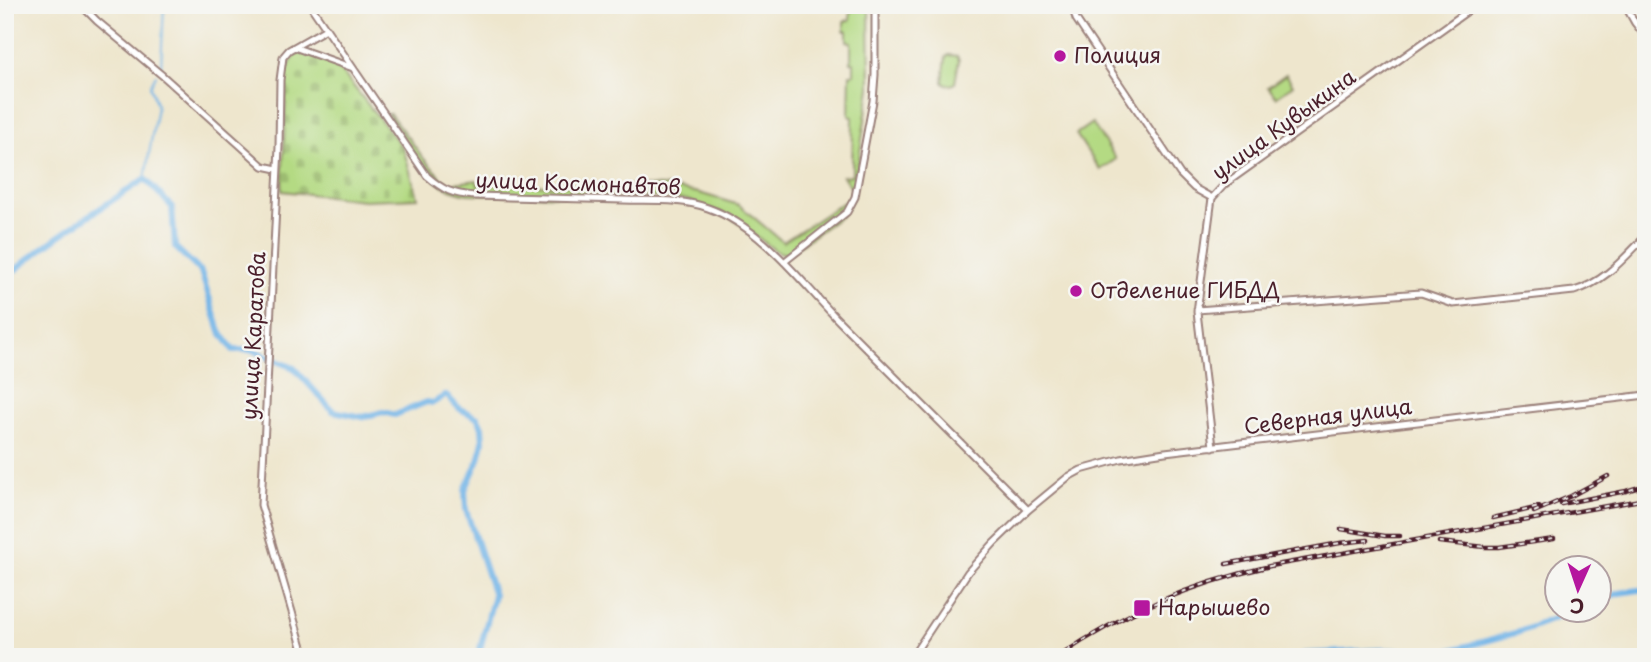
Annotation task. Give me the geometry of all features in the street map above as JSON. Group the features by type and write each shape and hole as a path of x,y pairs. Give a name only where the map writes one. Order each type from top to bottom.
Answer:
{"main road":[{"path":"81,5 263,166 277,169"},
{"name":"улица Космонавтов","path":"310,5 427,176 445,190 458,195 474,196 695,204 731,219 785,262 824,305 1028,510"},
{"path":"785,262 841,218 855,197 873,101 875,5"},
{"path":"1072,5 1076,19 1180,174 1194,188 1212,198"},
{"name":"улица Кувыкина","path":"1213,447 1197,310 1212,198 1225,184 1476,5"},
{"path":"1625,5 1634,23 1646,37"},
{"path":"294,47 326,29"},
{"path":"294,47 354,68"},
{"name":"улица Каратова","path":"294,47 283,57 280,80 261,505 305,657"},
{"path":"1197,310 1421,293 1453,304 1574,291 1599,281 1646,236"},
{"name":"Северная улица","path":"912,657 968,572 994,542 1028,510 1068,477 1081,470 1121,459 1646,395"}],"green space":[{"path":"851,5 869,5 870,88 853,197 842,215 785,254 776,251 728,215 687,200 469,194 450,189 440,184 426,170 387,114 390,114 447,184 477,180 478,185 663,186 739,205 783,242 850,198 852,189 843,176 852,175 853,117 849,116 850,74 854,74 854,62 851,62 851,42 847,41 847,31 844,31 844,21 850,20"},
{"path":"299,50 338,67 403,148 418,198 364,200 282,191 287,68"},
{"path":"957,56 959,60 955,83 950,85 943,82 946,57"},
{"path":"1286,74 1293,85 1276,97 1268,87"},
{"path":"1092,123 1116,159 1100,170 1076,134"}],"waterway":[{"path":"159,70 164,5"},
{"path":"145,179 157,106 150,86 156,75"},
{"path":"5,279 55,239 145,179 172,207 175,247 201,272 220,331 233,350 254,350 294,368 333,411 363,417 383,412 395,415 427,402 433,403 446,395 460,409 478,418 483,442 479,459 465,490 466,510 494,595 478,657"},
{"path":"1612,596 1646,589"},
{"path":"1302,657 1305,654 1382,650 1445,652 1542,623"}],"railway":[{"path":"1534,512 1608,476"},
{"path":"1561,504 1646,485"},
{"path":"1058,657 1108,626 1160,601 1241,573 1646,499"},
{"path":"1493,518 1539,507"},
{"path":"1341,529 1400,536"},
{"path":"1439,542 1499,547 1554,539"},
{"path":"1226,564 1368,540"}],"place":[{"name":"Полиция","path":"1060,56"},
{"name":"Отделение ГИБДД","path":"1076,291"},
{"name":"Нарышево","path":"1142,608"}]}
